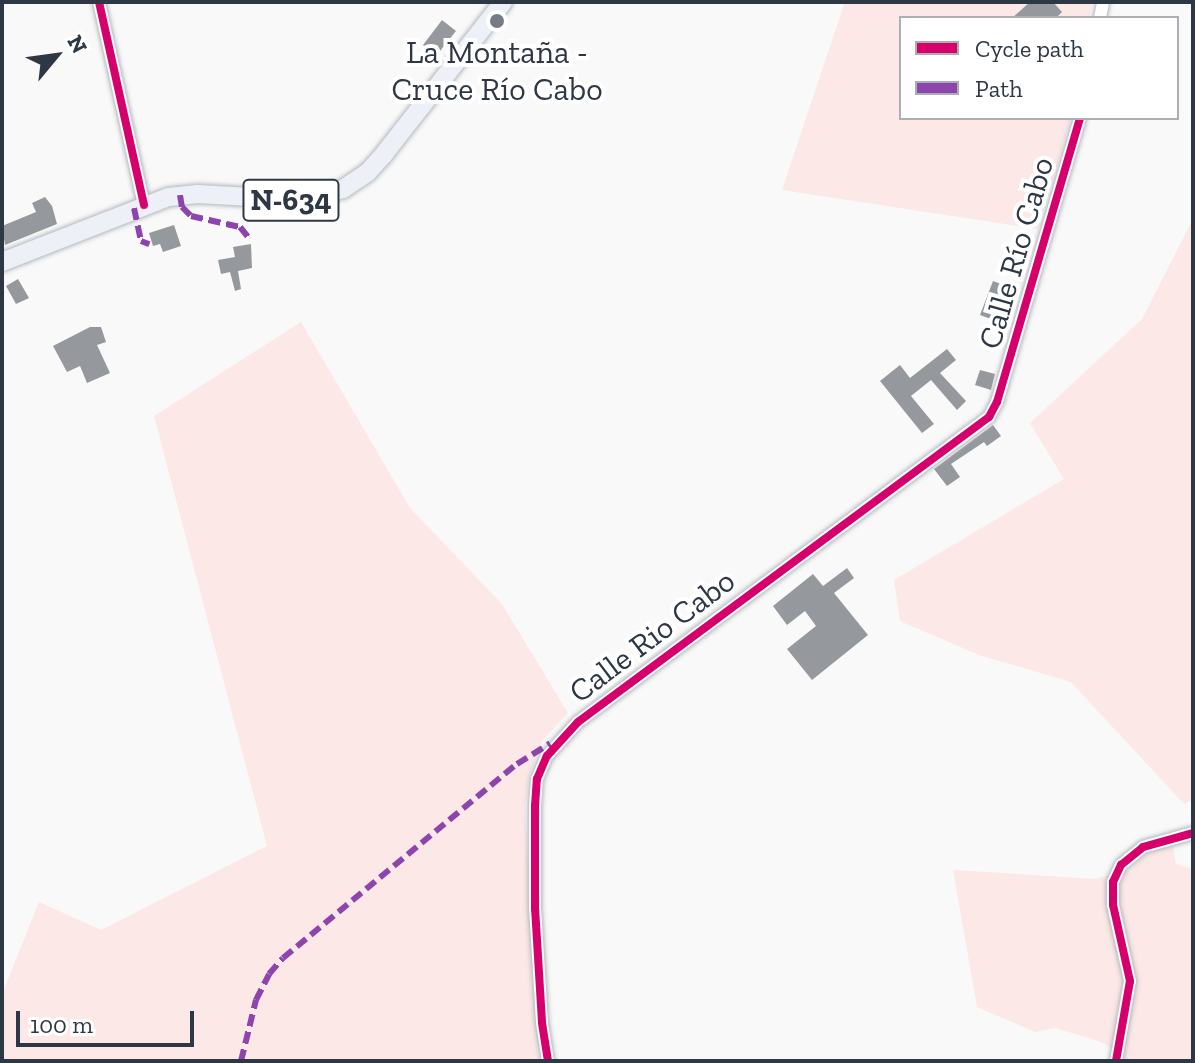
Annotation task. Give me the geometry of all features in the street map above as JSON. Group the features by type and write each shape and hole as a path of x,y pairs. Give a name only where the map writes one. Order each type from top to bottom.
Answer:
{"highway":[{"name":"N-634","path":"2,262 144,205 198,194 312,200 352,185 396,140 503,2"}],"street":[{"path":"99,2 144,205"},
{"name":"Calle Río Cabo","path":"997,402 1079,120"},
{"name":"Calle Rio Cabo","path":"548,1061 542,1022 535,909 535,806 537,779 554,744 827,535 989,417 997,402"},
{"path":"1116,1061 1130,981 1113,905 1113,882 1121,865 1143,847 1193,833"}],"shaded area":[{"path":"845,2 1092,2 1089,16 899,16 899,120 1070,120 1038,229 782,190"},
{"path":"1193,219 1193,799 1184,804 1071,682 979,655 900,621 894,580 1064,479 1030,423 1142,319"},
{"path":"301,322 410,508 502,604 568,713 542,741 529,776 525,808 540,1061 2,1061 2,994 39,902 101,930 267,846 154,416"},
{"path":"1173,846 1176,864 1193,869 1193,1061 1123,1061 1124,1055 1099,1041 1055,1028 1035,1032 977,1007 953,870 1095,879 1128,870 1152,849"}],"building":[{"path":"1030,2 1053,2 1062,12 1058,16 1014,16"},
{"path":"442,20 456,31 436,56 423,45"},
{"path":"45,197 52,206 57,224 5,245 2,226 36,212 32,203"},
{"path":"174,225 181,246 163,252 160,244 153,246 149,233"},
{"path":"251,244 252,268 238,271 241,289 235,291 230,272 221,274 218,260 235,257 233,247"},
{"path":"18,279 29,298 16,304 6,286"},
{"path":"993,281 1019,291 1007,325 980,315"},
{"path":"90,327 101,327 106,342 97,345 110,373 87,383 80,366 67,372 53,346"},
{"path":"947,349 956,360 940,373 966,401 957,410 931,380 911,396 934,424 922,433 880,381 900,365 910,378"},
{"path":"980,370 995,374 991,390 975,385"},
{"path":"993,425 1001,436 987,446 984,442 951,464 960,477 947,486 934,469"},
{"path":"847,568 854,578 834,593 868,635 812,680 787,649 816,626 805,611 787,625 773,606 813,574 823,586"}],"marked path":[{"path":"180,195 182,207 191,216 240,227 249,238"},
{"path":"134,208 141,241 149,244"},
{"path":"241,1061 256,1000 269,974 283,958 517,764 550,743"}],"cycle path":[{"path":"99,2 144,205"},
{"path":"548,1061 542,1022 535,909 537,779 547,756 578,722 989,417 997,402 1079,120"},
{"path":"1116,1061 1130,981 1113,905 1113,882 1121,865 1143,847 1193,833"}],"place":[{"name":"La Montaña - Cruce Río Cabo","path":"497,21"}]}
